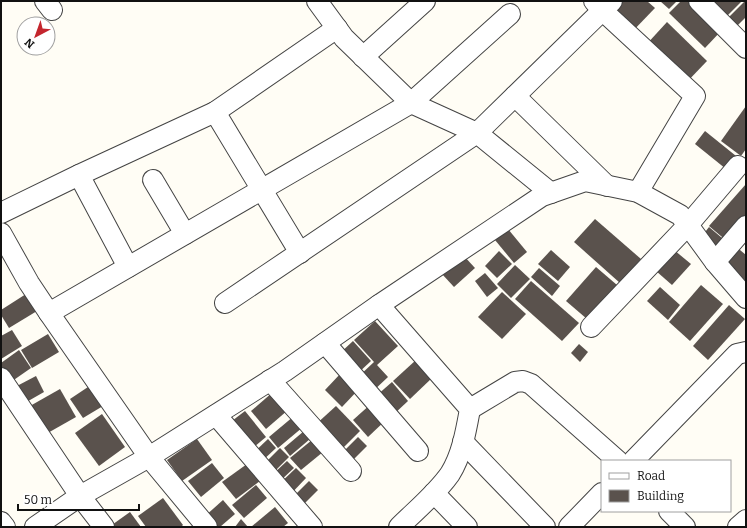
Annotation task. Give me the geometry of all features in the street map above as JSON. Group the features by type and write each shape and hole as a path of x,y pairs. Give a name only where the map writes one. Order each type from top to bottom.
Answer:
{"street":[{"path":"317,1 344,38 410,103 477,133 551,193"},
{"path":"363,57 425,1"},
{"path":"699,1 746,48"},
{"path":"225,303 477,133 516,96 603,4 696,96 638,192"},
{"path":"49,313 410,103 510,14"},
{"path":"1,213 214,112 337,28"},
{"path":"516,96 606,186"},
{"path":"214,112 300,253"},
{"path":"591,327 688,225 738,166"},
{"path":"79,175 128,267"},
{"path":"153,180 184,234"},
{"path":"35,527 80,496 149,456 285,371 379,305 542,196 585,181 638,192 680,215 715,262 746,298"},
{"path":"715,262 746,226"},
{"path":"1,233 49,313 149,456 207,527"},
{"path":"379,305 470,409"},
{"path":"325,343 418,452"},
{"path":"634,460 737,354 746,352"},
{"path":"1,378 80,496 104,527"},
{"path":"270,380 351,471"},
{"path":"398,527 434,493 450,473 463,442 470,409 515,382 523,381 531,384 617,460"},
{"path":"216,414 312,527"},
{"path":"463,442 545,527"},
{"path":"434,493 467,527"},
{"path":"569,527 601,494"},
{"path":"670,512 685,527"},
{"path":"738,527 746,520"},
{"path":"1,522 5,527"}],"building":[{"path":"615,1 647,1 655,8 630,34 605,11"},
{"path":"660,1 677,1 669,9"},
{"path":"681,1 693,1 722,30 705,48 669,13"},
{"path":"711,1 742,1 722,21"},
{"path":"745,1 746,17 734,29 725,21"},
{"path":"667,22 707,61 684,85 645,46"},
{"path":"746,106 746,149 741,156 721,141"},
{"path":"705,131 741,160 731,173 695,144"},
{"path":"746,184 746,221 728,242 709,226"},
{"path":"595,219 641,259 620,283 574,242"},
{"path":"709,227 728,243 716,257 702,236"},
{"path":"508,229 527,252 514,263 495,240"},
{"path":"734,245 746,255 746,290 719,266"},
{"path":"551,250 570,267 558,281 538,264"},
{"path":"674,250 691,264 672,285 656,271"},
{"path":"499,251 512,264 497,278 485,266"},
{"path":"463,255 475,268 454,287 442,274"},
{"path":"515,265 530,279 511,298 497,284"},
{"path":"596,267 617,285 587,319 566,301"},
{"path":"539,268 560,286 552,296 531,277"},
{"path":"485,273 498,288 487,297 475,281"},
{"path":"531,281 579,323 562,341 515,299"},
{"path":"701,285 723,304 690,341 669,322"},
{"path":"660,287 680,305 668,320 647,301"},
{"path":"502,292 526,314 502,339 478,317"},
{"path":"26,294 37,311 9,328 1,315 1,310"},
{"path":"729,305 745,319 708,360 693,346"},
{"path":"375,321 398,346 377,365 388,377 371,393 357,378 374,362 354,340"},
{"path":"12,330 22,346 1,359 1,336"},
{"path":"48,334 59,352 32,368 21,350"},
{"path":"353,341 371,361 356,375 338,355"},
{"path":"579,344 588,352 580,362 571,353"},
{"path":"19,350 31,368 8,384 1,373 1,363"},
{"path":"416,360 432,378 410,399 393,381"},
{"path":"342,372 359,389 342,407 325,390"},
{"path":"36,376 44,392 23,404 15,387"},
{"path":"392,382 408,401 393,415 376,396"},
{"path":"94,383 108,403 83,418 70,399"},
{"path":"60,389 76,417 46,434 30,406"},
{"path":"273,392 288,410 266,429 251,411"},
{"path":"372,403 387,419 368,437 353,420"},
{"path":"336,406 360,431 339,452 314,426"},
{"path":"245,411 266,437 249,451 228,424"},
{"path":"102,414 125,447 99,466 75,433"},
{"path":"294,416 303,427 278,448 269,437"},
{"path":"304,431 310,439 290,456 284,448"},
{"path":"358,437 367,446 348,465 339,456"},
{"path":"197,439 212,460 182,481 167,460"},
{"path":"268,439 276,448 260,463 252,454"},
{"path":"312,440 323,452 301,470 290,458"},
{"path":"280,448 289,457 271,475 262,466"},
{"path":"287,461 294,468 279,482 272,475"},
{"path":"212,463 224,478 201,497 188,481"},
{"path":"247,464 260,481 236,499 222,482"},
{"path":"296,468 306,478 288,497 277,486"},
{"path":"309,481 318,490 300,508 291,499"},
{"path":"256,485 267,498 244,518 232,505"},
{"path":"163,498 183,525 181,527 146,527 138,516"},
{"path":"223,500 235,514 220,527 213,527 204,517"},
{"path":"275,507 288,523 283,527 251,527"},
{"path":"130,512 141,527 109,527"},
{"path":"241,519 248,527 235,527"}]}
